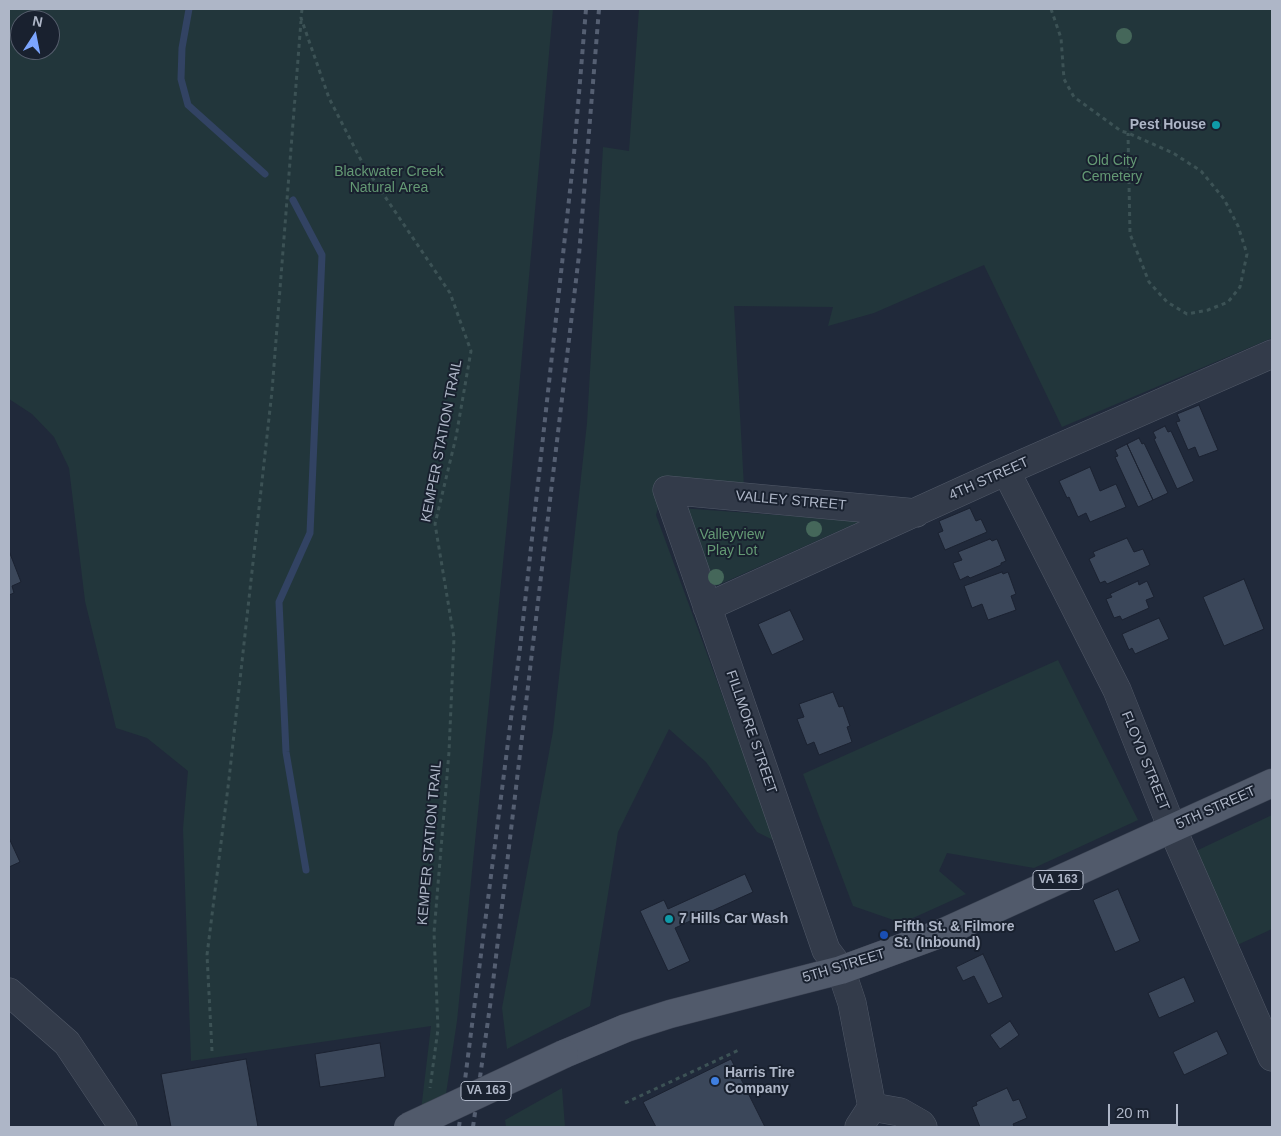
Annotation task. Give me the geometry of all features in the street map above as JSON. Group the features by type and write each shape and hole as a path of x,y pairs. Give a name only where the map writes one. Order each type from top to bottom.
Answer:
{"main road":[{"name":"5TH STREET","path":"408,1127 564,1054 626,1028 670,1014 841,970 942,933 1272,783"}],"street":[{"name":"4TH STREET","path":"707,607 1006,471 1272,354"},
{"name":"FLOYD STREET","path":"1006,471 1117,690 1172,828 1272,1058"},
{"name":"VALLEY STREET","path":"667,490 916,513"},
{"name":"FILLMORE STREET","path":"667,490 826,950 841,970 852,1003 866,1117"},
{"path":"9,992 67,1043 123,1127"},
{"path":"866,1117 900,1112 923,1127"}],"path":[{"name":"KEMPER STATION TRAIL","path":"302,9 301,18 333,106 363,164 450,293 471,351 456,438 435,524 454,638 449,752 434,933 438,1029 430,1088"},
{"path":"1050,9 1061,38 1064,78 1074,97 1121,131 1128,133 1173,153 1201,171 1224,199 1238,226 1247,254 1240,286 1228,302 1208,310 1187,314 1167,302 1149,282 1130,234 1128,133"},
{"path":"212,1051 207,955 229,779 272,391 301,18"},
{"path":"625,1103 738,1050"}],"green space":[{"name":"Blackwater Creek Natural Area","path":"9,9 553,9 507,523 457,1021 441,1127 419,1127 431,1026 191,1061 183,829 188,771 147,738 116,728 85,601 69,468 54,437 32,414 9,399"},
{"name":"Old City Cemetery","path":"639,9 1272,9 1272,338 1062,427 984,265 874,313 828,326 833,307 734,306 744,487 666,477 656,515 739,741 783,845 757,832 706,762 669,729 618,832 590,1006 507,1049 502,1008 553,731 587,423 603,147 629,151"},
{"name":"Valleyview Play Lot","path":"680,508 861,521 716,586"},
{"path":"1058,660 1138,820 1034,868 947,853 939,871 966,894 902,923 853,906 803,774"},
{"path":"1272,815 1272,929 1233,947 1196,851"},
{"path":"562,1088 565,1127 506,1127 505,1120"}],"building":[{"path":"1199,405 1218,450 1199,457 1195,447 1188,450 1176,422 1180,421 1177,414"},
{"path":"1165,426 1168,432 1171,431 1194,481 1177,489 1154,439 1156,438 1153,432"},
{"path":"1139,438 1142,444 1144,443 1168,493 1153,500 1127,444"},
{"path":"1127,444 1153,500 1138,507 1115,457 1118,456 1115,450"},
{"path":"1090,467 1100,491 1116,484 1126,507 1090,522 1086,513 1078,517 1059,481"},
{"path":"970,508 976,521 981,519 987,532 945,550 938,533 943,531 939,521"},
{"path":"1127,538 1134,552 1143,549 1150,565 1107,584 1105,581 1100,583 1089,559 1095,556 1093,552"},
{"path":"990,539 992,541 997,539 1006,561 970,578 968,576 960,580 953,563 962,560 958,552"},
{"path":"9,551 21,582 12,586 14,593 9,595"},
{"path":"1002,572 1003,574 1008,572 1016,594 1011,596 1016,610 988,620 982,604 972,608 964,586"},
{"path":"1244,579 1264,629 1224,646 1203,597"},
{"path":"1138,581 1139,585 1147,581 1154,597 1146,600 1149,608 1122,620 1120,616 1114,618 1106,599 1112,597 1110,594"},
{"path":"790,610 804,640 772,655 758,624"},
{"path":"1159,618 1169,639 1135,654 1132,648 1129,650 1122,634"},
{"path":"833,692 839,707 843,706 850,726 847,727 852,742 819,755 814,742 807,745 797,719 804,717 799,704"},
{"path":"9,838 20,862 9,867"},
{"name":"7 Hills Car Wash","path":"745,874 753,892 675,928 690,961 668,971 640,911 664,900 668,909"},
{"path":"1118,889 1140,941 1115,952 1093,900"},
{"path":"983,954 1003,997 988,1004 974,976 963,981 956,967"},
{"path":"1184,977 1195,1002 1159,1018 1148,993"},
{"path":"1010,1021 1019,1035 1000,1049 990,1035"},
{"path":"1217,1031 1228,1054 1184,1075 1173,1052"},
{"path":"380,1043 385,1077 320,1087 315,1054"},
{"path":"246,1059 258,1127 171,1127 161,1074"},
{"name":"Harris Tire Company","path":"731,1059 765,1127 656,1127 643,1102"},
{"path":"1007,1088 1013,1101 1019,1099 1027,1118 1013,1124 1014,1126 1012,1127 980,1127 972,1107 977,1105 976,1102"}],"waterway":[{"path":"189,9 182,48 181,79 188,105 265,174"},
{"path":"293,200 322,255 310,533 279,602 286,752 306,870"}],"railway":[{"path":"459,1127 520,648 574,154 586,9"},
{"path":"473,1127 491,999 579,255 599,9"}],"place":[{"name":"Pest House","path":"1216,125"},
{"name":"7 Hills Car Wash","path":"669,919"},
{"name":"Fifth St. & Filmore St. (Inbound)","path":"884,935"},
{"name":"Harris Tire Company","path":"715,1081"}]}
